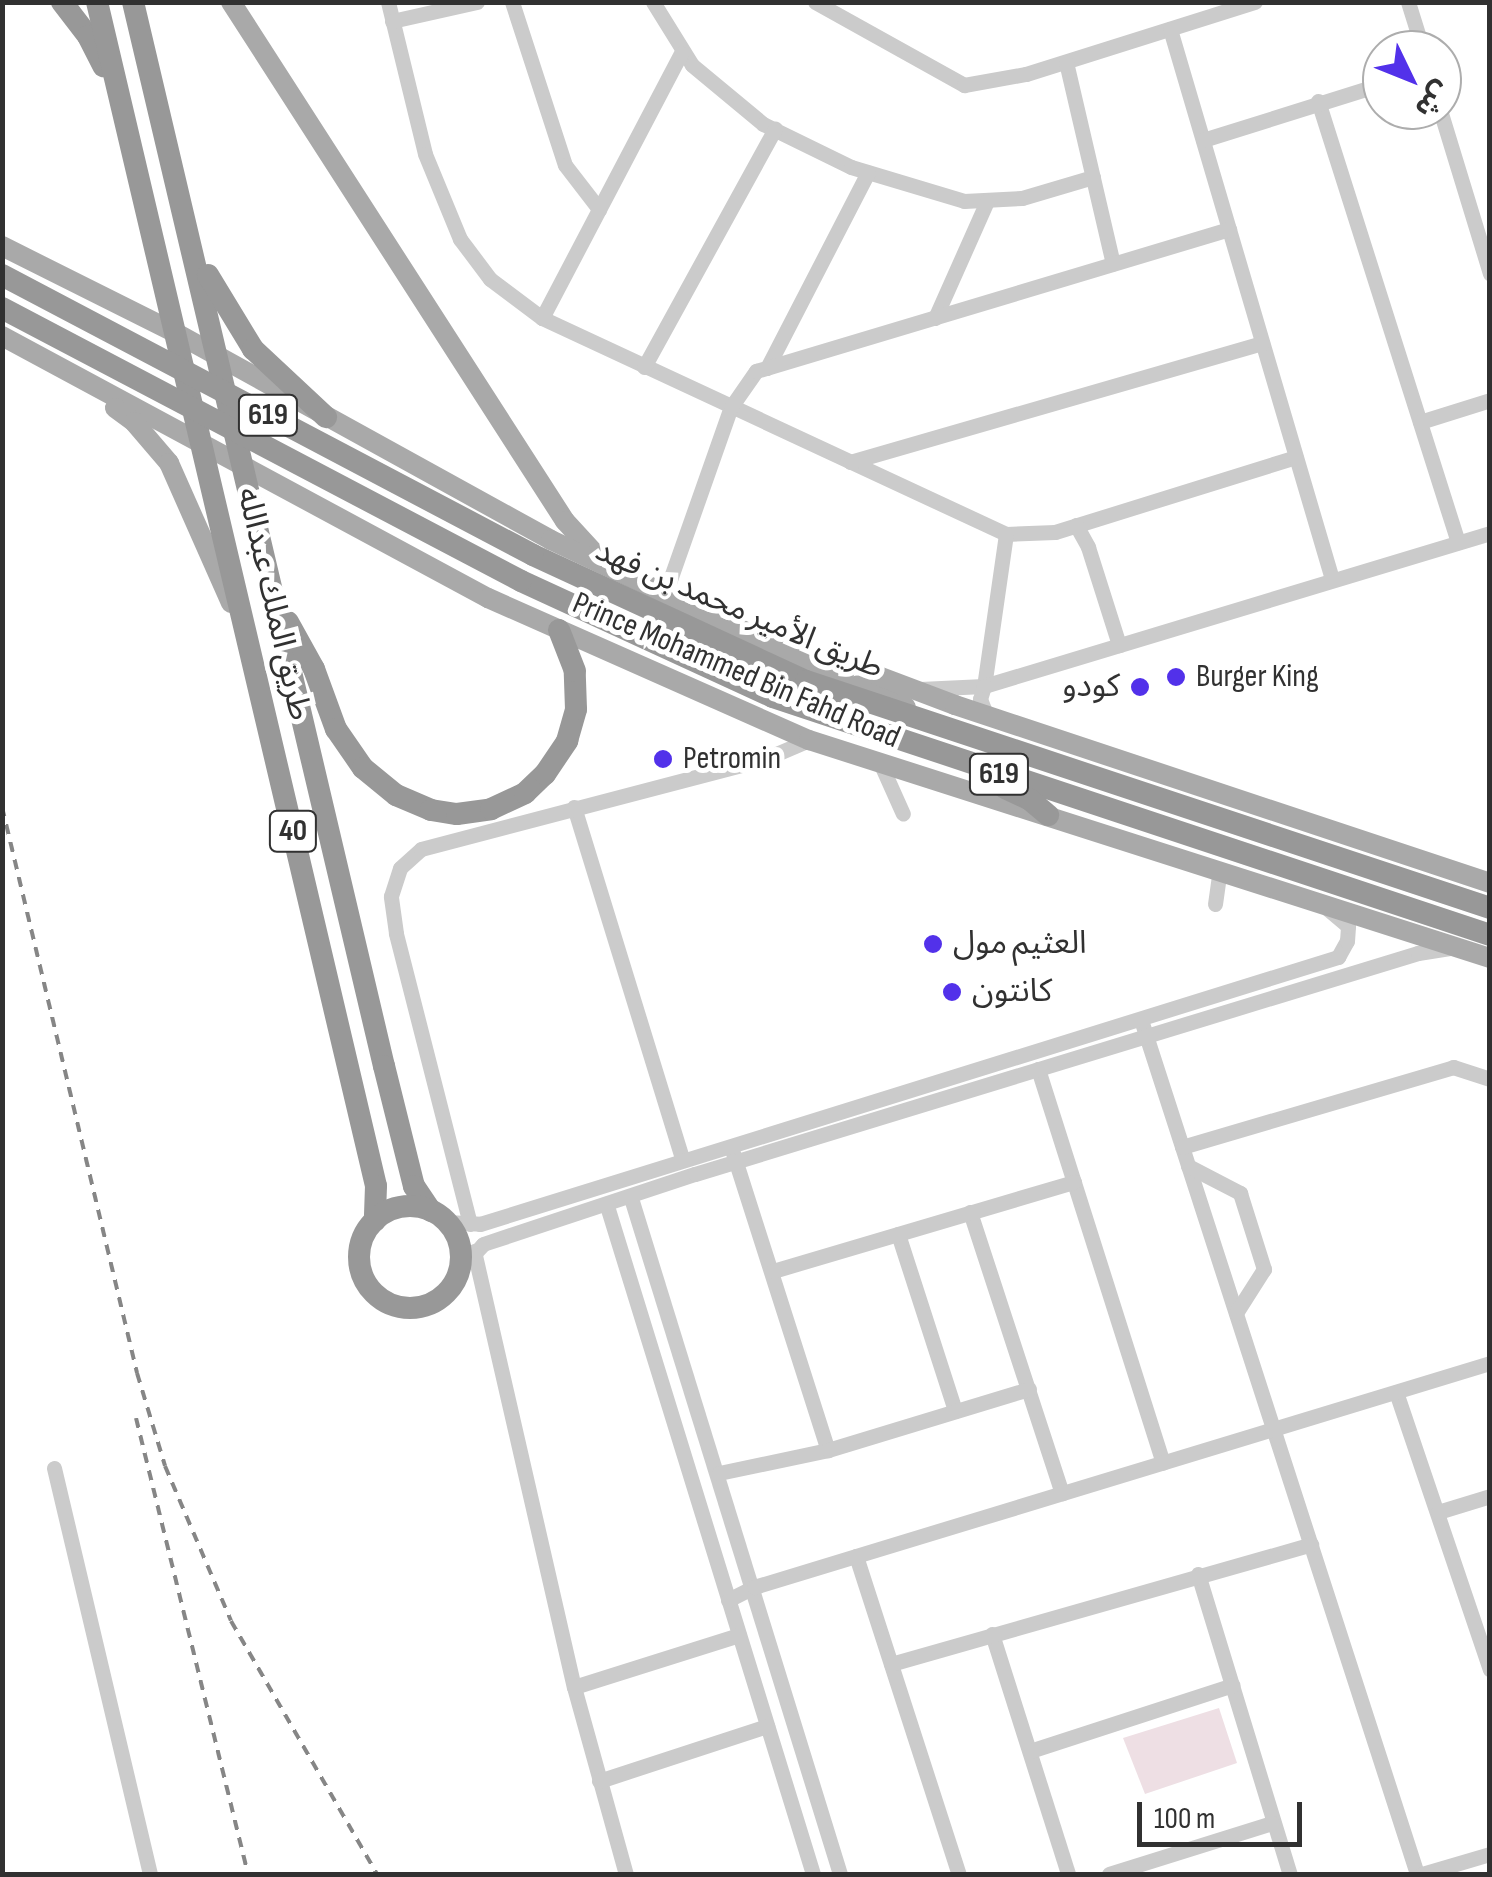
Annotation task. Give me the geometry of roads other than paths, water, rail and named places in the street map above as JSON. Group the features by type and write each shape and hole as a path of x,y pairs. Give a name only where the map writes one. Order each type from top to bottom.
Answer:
{"highway":[{"path":"62,2 88,36 122,105"},
{"name":"طريق الملك عبدالله","path":"97,2 376,1186 376,1221"},
{"name":"طريق الملك عبدالله","path":"134,2 414,1186 450,1219"},
{"path":"193,247 244,336 326,416"},
{"name":"طريق الأمير محمد بن فهد","path":"2,276 533,554 806,680 927,724 1490,908"},
{"name":"طريق الأمير محمد بن فهد","path":"2,308 522,581 774,697 1490,934"},
{"path":"275,597 314,668 336,728 363,768 396,795 432,810 457,814 490,809 525,793 546,774 567,741 576,709 575,671 560,630"},
{"path":"959,761 983,780 1029,799 1048,816"},
{"path":"402,1207 450,1219 467,1260 446,1294 429,1305 399,1307 381,1299 367,1285 360,1256 364,1237 376,1221 402,1207"}],"main road":[{"path":"231,2 565,521 606,566"},
{"name":"Prince Mohammed Bin Fahd Road","path":"2,246 176,332 326,416 664,594 987,716 1490,883"},
{"name":"Prince Mohammed Bin Fahd Road","path":"2,336 488,598 809,740 1490,958"},
{"path":"75,374 134,422 169,463 247,636"},
{"path":"664,594 899,702 927,724"}],"street":[{"path":"388,2 425,154 460,239 490,279 542,318 1006,534 1055,532 1296,457"},
{"path":"392,21 477,2"},
{"path":"512,2 565,166 599,208"},
{"path":"653,2 680,53 775,130 868,172 964,202 1022,198 1093,177"},
{"path":"815,2 964,86 1066,62 1255,2"},
{"path":"1408,2 1416,30"},
{"path":"1170,29 1332,579"},
{"path":"542,318 680,53"},
{"path":"1066,62 1114,264"},
{"path":"1203,140 1362,89"},
{"path":"1318,101 1458,542"},
{"path":"644,368 775,130"},
{"path":"1447,130 1484,234 1490,274"},
{"path":"768,368 868,172"},
{"path":"935,318 987,200"},
{"path":"664,594 731,407 756,372 1229,229"},
{"path":"850,462 1262,343"},
{"path":"1420,422 1490,400"},
{"path":"1076,525 1088,547 1119,645"},
{"path":"912,689 984,686 1490,533"},
{"path":"987,716 980,699 1006,534"},
{"path":"809,740 767,758 421,848 400,868 391,896 396,933 450,1219 682,1159 1418,952 1456,948"},
{"path":"882,766 903,814"},
{"path":"574,807 682,1159"},
{"path":"1216,904 1220,870"},
{"path":"626,1874 574,1687 467,1260 484,1244 1038,1070 1338,957 1348,942 1348,926 1321,903"},
{"path":"1144,1028 1419,1874 1490,1854"},
{"path":"1182,1148 1453,1067 1490,1079"},
{"path":"1038,1070 1162,1463"},
{"path":"731,1144 828,1450"},
{"path":"1188,1166 1240,1193 1264,1269 1236,1313"},
{"path":"773,1271 1074,1182"},
{"path":"632,1198 720,1473 840,1874"},
{"path":"607,1206 813,1874"},
{"path":"970,1212 1062,1494"},
{"path":"898,1234 955,1412"},
{"path":"728,1600 754,1587 1490,1363"},
{"path":"720,1473 828,1450 1029,1389"},
{"path":"1396,1392 1490,1670"},
{"path":"54,1468 150,1874"},
{"path":"1438,1512 1490,1496"},
{"path":"891,1664 1311,1544"},
{"path":"856,1556 960,1874"},
{"path":"1198,1574 1290,1874"},
{"path":"992,1634 1068,1874"},
{"path":"574,1687 739,1635"},
{"path":"1030,1751 1233,1685"},
{"path":"599,1781 767,1726"},
{"path":"1109,1874 1272,1823"}],"railway":[{"path":"2,807 137,1373 165,1466 231,1621 377,1874"},
{"path":"136,1418 248,1874"}],"place":[{"name":"Burger King","path":"1176,677"},
{"name":"كودو","path":"1140,687"},
{"name":"Petromin","path":"663,759"},
{"name":"العثيم مول","path":"933,944"},
{"name":"كانتون","path":"952,992"}]}
